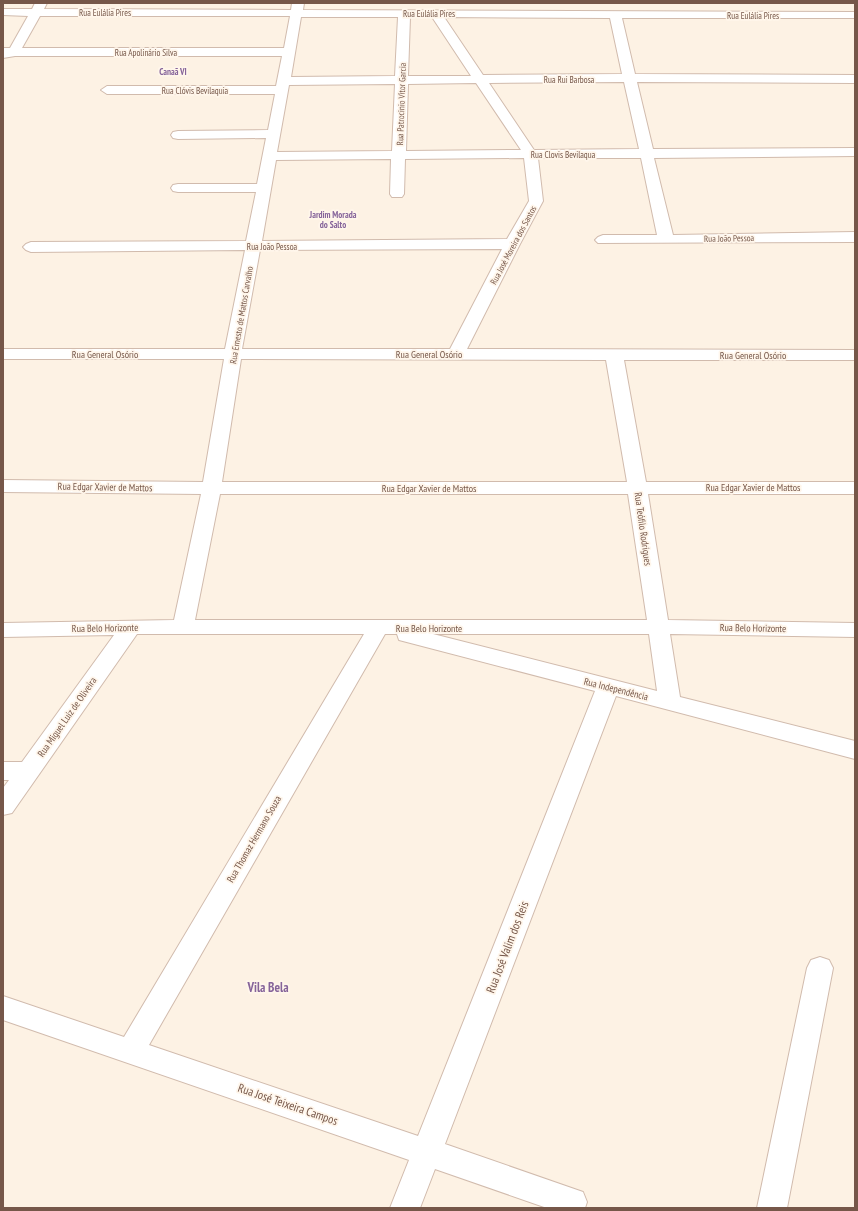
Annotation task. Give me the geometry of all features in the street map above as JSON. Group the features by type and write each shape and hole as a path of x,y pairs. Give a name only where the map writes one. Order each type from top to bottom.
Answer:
{"street":[{"name":"Rua Eulália Pires","path":"3,12 39,7 297,8 435,14 472,8 616,14 855,15"},
{"path":"7,53 39,7"},
{"name":"Rua Ernesto de Mattos Carvalho","path":"182,627 212,488 234,354 297,8"},
{"name":"Rua Patrocinio Vitor Garcia","path":"397,194 404,13"},
{"name":"Rua José Moreira dos Santos","path":"435,14 481,79 530,154 536,201 512,244 457,353"},
{"path":"616,14 666,239"},
{"name":"Rua Apolinário Silva","path":"7,53 289,52"},
{"name":"Rua Rui Barbosa","path":"283,85 481,79 855,79"},
{"name":"Rua Clóvis Bevilaquia","path":"107,90 283,85"},
{"path":"178,135 274,134"},
{"name":"Rua Clovis Bevilaqua","path":"270,156 855,152"},
{"path":"178,188 264,188"},
{"name":"Rua João Pessoa","path":"603,240 855,237"},
{"name":"Rua João Pessoa","path":"31,247 512,244"},
{"name":"Rua General Osório","path":"3,354 457,353 855,355"},
{"name":"Rua Teófilo Rodrigues","path":"614,354 637,487 670,703"},
{"name":"Rua Edgar Xavier de Mattos","path":"3,486 212,488 855,488"},
{"name":"Rua Belo Horizonte","path":"3,630 130,627 658,627 855,630"},
{"name":"Rua Miguel Luiz de Oliveira","path":"3,806 130,627"},
{"name":"Rua Independência","path":"378,628 855,750"},
{"name":"Rua Thomaz Hermano Souza","path":"131,1050 378,628"},
{"name":"Rua José Valim dos Reis","path":"405,1208 608,687"},
{"path":"3,771 29,771"},
{"path":"772,1208 820,968"},
{"name":"Rua José Teixeira Campos","path":"3,1008 131,1050 572,1202"}],"district":[{"name":"Canaã VI","path":"173,71"},
{"name":"Jardim Morada do Salto","path":"333,220"},
{"name":"Vila Bela","path":"268,987"}]}
